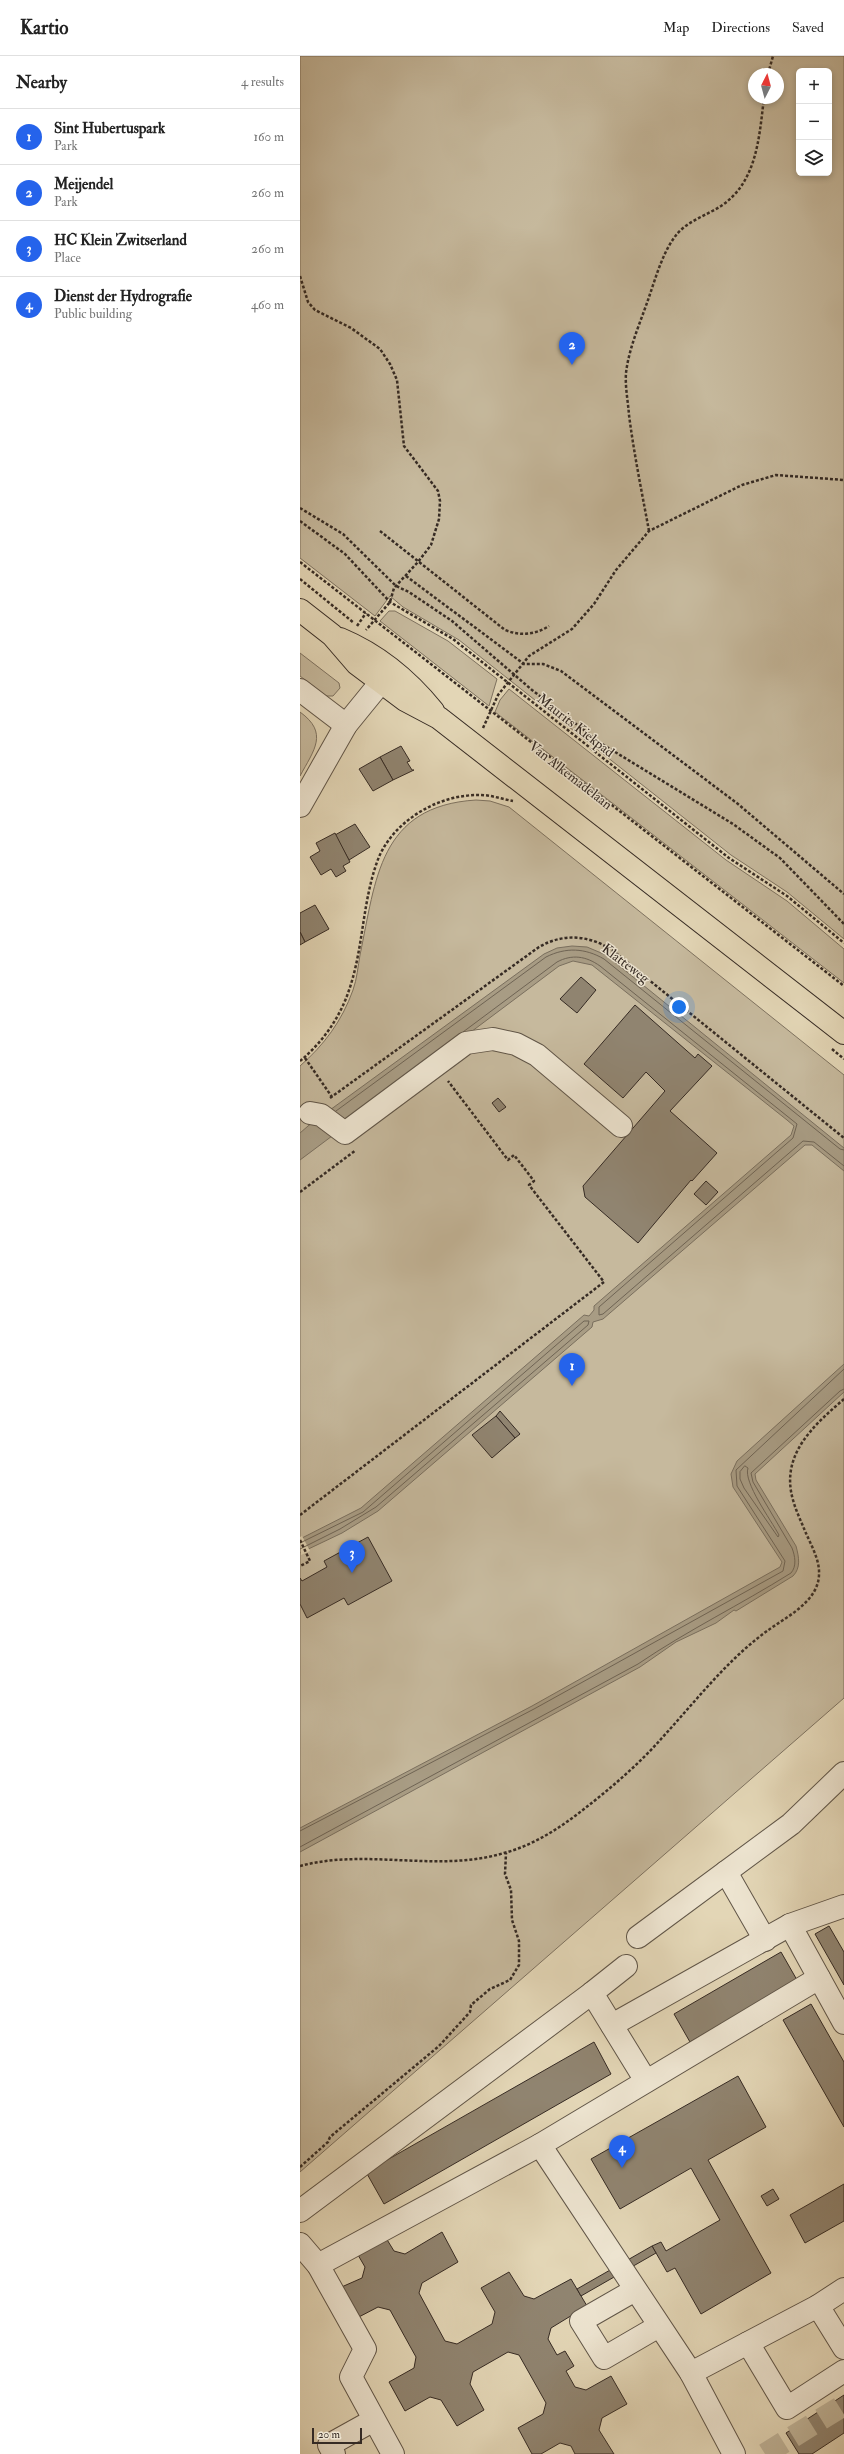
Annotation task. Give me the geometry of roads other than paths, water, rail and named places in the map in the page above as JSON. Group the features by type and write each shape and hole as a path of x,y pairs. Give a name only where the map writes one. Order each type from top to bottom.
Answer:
{"main road":[{"path":"300,610 332,635 357,664 405,700 439,718 844,1033"},
{"path":"332,635 368,652 414,688 439,718"}],"street":[{"path":"300,806 346,725 381,682"},
{"path":"300,690 346,725"},
{"path":"318,1109 354,1140 466,1043 493,1039 516,1044 537,1055 621,1126"},
{"path":"638,1937 791,1824 844,1773"},
{"path":"726,1872 765,1940"},
{"path":"612,2025 790,1926 844,1906"},
{"path":"790,1926 844,2023"},
{"path":"300,2211 626,1966"},
{"path":"318,2265 540,2145 819,1978"},
{"path":"592,1993 646,2081"},
{"path":"540,2145 691,2373 734,2454"},
{"path":"300,2244 318,2265 365,2348 351,2377 393,2454"},
{"path":"691,2373 818,2306 844,2289"},
{"path":"635,2290 581,2321 604,2358 659,2326"},
{"path":"818,2306 844,2348"},
{"path":"748,2343 787,2408 844,2371"},
{"path":"334,2454 329,2445 374,2420"}],"water":[{"path":"572,946 587,947 606,955 844,1148 844,1171 812,1145 805,1145 603,1319 593,1322 592,1327 378,1511 342,1533 300,1553 300,1539 361,1508 584,1315 589,1316 594,1310 594,1306 791,1135 794,1126 787,1120 592,965 573,961 559,966 300,1160 300,1133 308,1126 544,954 557,948"},
{"path":"844,1364 844,1392 755,1474 756,1480 796,1546 798,1566 796,1573 793,1576 736,1611 734,1610 716,1623 676,1642 640,1667 300,1852 300,1828 532,1706 780,1567 782,1562 733,1487 731,1474 737,1461"}],"tunnel":[{"path":"765,2454 844,2405"}],"place":[{"name":"Meijendel","path":"572,365"},
{"name":"Sint Hubertuspark","path":"572,1386"},
{"name":"HC Klein Zwitserland","path":"352,1573"},
{"name":"Dienst der Hydrografie","path":"622,2168"}]}
